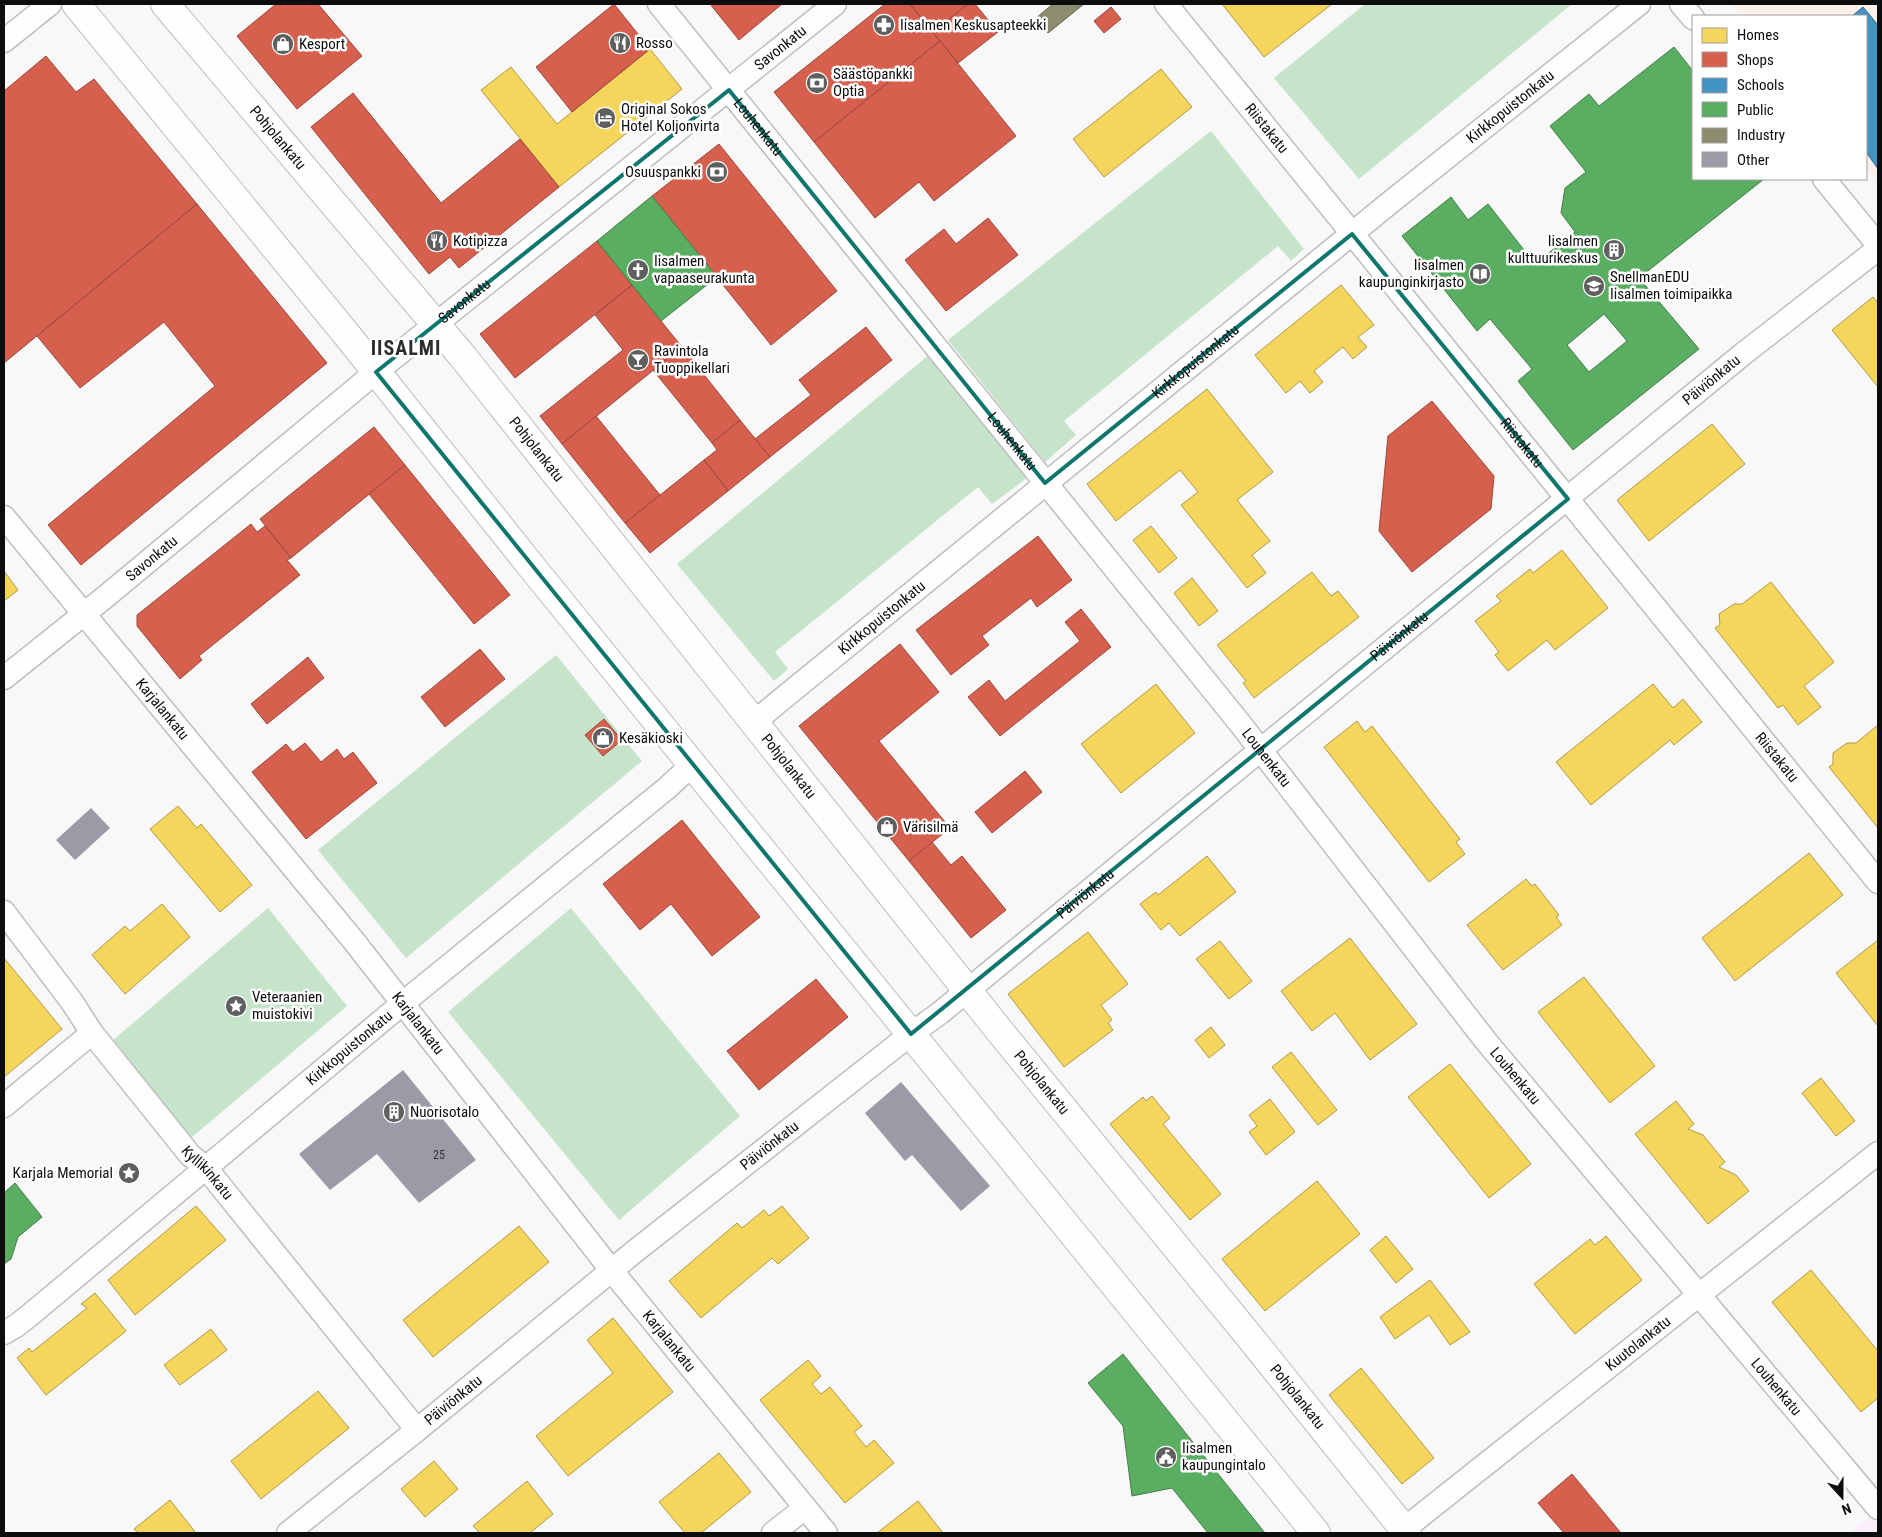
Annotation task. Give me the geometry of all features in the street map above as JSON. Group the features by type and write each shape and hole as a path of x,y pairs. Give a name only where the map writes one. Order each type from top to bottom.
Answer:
{"main road":[{"path":"76,4 1316,1533"},
{"name":"Pohjolankatu","path":"165,4 436,324 1403,1532"}],"street":[{"path":"4,41 50,4"},
{"name":"Louhenkatu","path":"658,4 1260,750 1485,1040 1878,1508"},
{"name":"Savonkatu","path":"4,678 376,372 835,4"},
{"name":"Riistakatu","path":"1166,4 1878,882"},
{"name":"Kirkkopuistonkatu","path":"754,722 1045,483 1639,4"},
{"path":"1681,4 1692,17"},
{"path":"1825,180 1878,247"},
{"name":"Päiviönkatu","path":"288,1533 612,1271 968,990 1743,354 1878,247"},
{"name":"Karjalankatu","path":"4,517 353,940 612,1271 826,1533"},
{"name":"Kirkkopuistonkatu","path":"4,1333 23,1320 403,1003 667,788 693,764"},
{"name":"Kyllikinkatu","path":"4,912 72,1002 92,1033 190,1155 206,1168 417,1430"},
{"path":"4,1106 92,1033"},
{"name":"Kuutolankatu","path":"1403,1532 1878,1153"},
{"path":"773,1533 805,1508"}],"highlighted area":[{"path":"729,90 1045,483 1352,234 1568,499 911,1034 376,372"}],"shaded area":[{"path":"1730,4 1878,4 1878,182 1867,168 1867,15 1740,15"},
{"path":"1878,1510 1878,1533 1849,1533"}],"green space":[{"path":"1365,4 1572,4 1359,179 1274,78"},
{"path":"1211,131 1304,249 1291,261 1278,246 1064,421 1076,435 1045,462 948,340"},
{"path":"930,354 1027,478 992,504 978,487 775,652 788,669 774,681 677,564"},
{"path":"556,655 642,761 406,958 318,850"},
{"path":"268,908 347,1006 191,1138 112,1041"},
{"path":"571,908 740,1116 619,1220 448,1012"}],"building: Homes":[{"path":"1222,4 1332,4 1264,57"},
{"name":"Original Sokos Hotel Koljonvirta","path":"650,49 682,89 559,187 481,90 511,67 557,124"},
{"path":"1161,69 1192,107 1104,177 1073,139"},
{"path":"1341,285 1374,325 1358,337 1367,347 1353,359 1343,347 1314,371 1323,382 1310,393 1300,381 1286,393 1255,355"},
{"path":"1873,297 1878,303 1878,387 1832,330"},
{"path":"1207,389 1273,472 1237,500 1270,541 1252,555 1266,573 1247,588 1181,505 1198,492 1180,470 1116,521 1087,484"},
{"path":"1712,424 1745,464 1649,541 1617,500"},
{"path":"1151,526 1177,558 1159,573 1133,540"},
{"path":"1562,550 1608,608 1555,650 1547,640 1508,671 1495,655 1499,652 1475,621 1501,601 1496,596 1530,569 1533,573"},
{"path":"4,571 18,590 4,601"},
{"path":"1312,572 1331,596 1338,591 1359,617 1254,698 1243,683 1246,681 1217,645"},
{"path":"1192,578 1218,611 1199,626 1174,593"},
{"path":"1771,582 1834,662 1804,686 1821,707 1798,725 1783,705 1778,708 1715,628 1720,625 1719,614 1734,604 1742,604"},
{"path":"1156,684 1195,733 1121,793 1081,744"},
{"path":"1653,684 1673,708 1683,699 1702,722 1674,745 1670,740 1591,805 1556,762"},
{"path":"1357,721 1365,732 1372,726 1460,839 1456,842 1465,854 1429,882 1324,747"},
{"path":"1878,725 1878,828 1829,767 1833,764 1833,753 1847,743 1856,743"},
{"path":"178,806 197,828 201,824 252,885 220,912 150,829"},
{"path":"1809,853 1843,895 1735,981 1702,938"},
{"path":"1207,856 1236,892 1180,936 1169,923 1161,930 1140,904 1156,892 1158,895"},
{"path":"1526,879 1532,886 1535,884 1559,915 1556,917 1562,925 1503,970 1467,925"},
{"path":"162,904 190,937 125,994 92,955 125,926 130,931"},
{"path":"1088,932 1128,984 1101,1005 1112,1020 1108,1023 1113,1030 1064,1067 1008,994"},
{"path":"1350,938 1417,1024 1370,1060 1335,1013 1312,1031 1281,991"},
{"path":"1878,940 1878,1026 1836,973"},
{"path":"1220,941 1252,981 1229,999 1196,959"},
{"path":"4,958 62,1029 4,1077"},
{"path":"1584,977 1655,1066 1610,1103 1538,1012"},
{"path":"1211,1027 1225,1045 1209,1058 1195,1040"},
{"path":"1291,1052 1337,1110 1318,1125 1272,1067"},
{"path":"1450,1064 1531,1164 1489,1198 1408,1097"},
{"path":"1821,1078 1855,1121 1836,1136 1802,1093"},
{"path":"1152,1096 1170,1118 1163,1124 1221,1194 1190,1220 1110,1124 1143,1097 1146,1101"},
{"path":"1270,1099 1295,1132 1266,1155 1249,1132 1257,1126 1249,1115"},
{"path":"1676,1101 1694,1124 1688,1129 1703,1135 1725,1162 1719,1167 1736,1175 1749,1191 1708,1224 1635,1134"},
{"path":"1317,1181 1360,1234 1265,1311 1222,1259"},
{"path":"196,1206 226,1240 135,1315 108,1280"},
{"path":"782,1206 809,1238 778,1264 772,1258 701,1318 669,1281 737,1223 742,1228 764,1210 769,1216"},
{"path":"519,1226 549,1262 433,1357 403,1320"},
{"path":"1386,1236 1413,1269 1396,1283 1370,1250"},
{"path":"1606,1236 1642,1280 1575,1334 1534,1284 1590,1239 1595,1245"},
{"path":"1811,1270 1878,1351 1878,1398 1861,1412 1772,1302"},
{"path":"1430,1280 1470,1332 1450,1345 1429,1315 1395,1339 1380,1317"},
{"path":"95,1293 126,1331 46,1395 17,1358 29,1348 32,1352 87,1308 81,1304"},
{"path":"613,1318 673,1392 568,1476 536,1436 613,1373 587,1340"},
{"path":"211,1329 227,1350 180,1385 164,1365"},
{"path":"808,1360 821,1376 812,1384 821,1394 830,1387 862,1426 854,1432 866,1447 874,1440 894,1463 845,1503 760,1400"},
{"path":"1361,1368 1434,1458 1402,1484 1329,1395"},
{"path":"318,1391 349,1428 261,1499 231,1461"},
{"path":"719,1453 751,1492 701,1533 685,1533 659,1502"},
{"path":"434,1461 458,1489 425,1517 401,1489"},
{"path":"527,1481 553,1514 530,1533 480,1533 473,1526"},
{"path":"170,1500 196,1533 138,1533 134,1529"},
{"path":"918,1501 943,1533 877,1533"}],"building: Shops":[{"path":"276,4 318,4 362,56 297,109 237,36"},
{"path":"614,4 650,49 572,112 536,67"},
{"path":"710,4 782,4 739,40"},
{"path":"885,4 910,4 940,41 814,142 774,92"},
{"path":"910,4 968,4 933,32"},
{"path":"968,4 975,4 998,32 958,63 933,32"},
{"path":"1111,7 1121,19 1104,33 1094,21"},
{"path":"940,41 1016,136 934,201 919,182 875,218 814,142"},
{"path":"46,56 76,92 94,79 197,204 4,363 4,91"},
{"path":"353,93 441,203 520,139 559,187 459,268 450,257 429,274 311,127"},
{"path":"719,144 837,291 771,345 652,196"},
{"path":"197,204 327,363 81,565 48,525 215,386 164,322 80,388 37,336"},
{"path":"988,218 1018,255 946,311 905,260 944,229 956,244"},
{"path":"597,241 632,285 515,378 480,334"},
{"name":"Ravintola Tuoppikellari","path":"632,285 682,347 562,444 540,416 623,350 595,315"},
{"path":"866,327 892,360 770,457 755,439 811,395 799,380"},
{"path":"682,347 740,420 712,443 653,370"},
{"path":"1432,401 1494,476 1491,509 1412,572 1379,531 1388,436"},
{"path":"596,416 660,495 625,523 562,444"},
{"path":"740,420 770,457 728,491 704,460 717,450 712,443"},
{"path":"374,427 405,465 291,558 260,519"},
{"path":"704,460 728,491 650,553 625,523"},
{"path":"405,465 510,595 474,624 369,494"},
{"path":"251,524 257,532 265,526 291,558 287,560 300,575 199,656 202,660 180,679 137,626 137,615"},
{"path":"1038,536 1072,580 1037,607 1031,598 982,636 989,645 951,675 916,630"},
{"path":"1081,609 1111,647 1000,736 968,697 989,680 1005,701 1080,641 1065,622"},
{"path":"900,644 939,692 879,741 950,828 909,861 799,726"},
{"path":"480,649 505,679 445,727 421,697"},
{"path":"308,657 324,678 267,724 251,704"},
{"name":"Kesäkioski","path":"604,719 622,740 603,756 585,735"},
{"path":"305,743 321,762 337,749 344,759 353,752 377,783 306,839 252,772 286,744 293,752"},
{"path":"1025,771 1042,792 992,833 975,812"},
{"path":"682,820 760,917 712,956 671,904 640,930 603,884"},
{"path":"932,842 951,865 962,856 1006,910 971,938 909,861"},
{"path":"816,979 848,1017 759,1090 727,1051"},
{"path":"1572,1474 1621,1533 1564,1533 1538,1503"}],"building: Schools":[{"path":"1863,7 1878,25 1878,169 1867,153 1867,15 1853,15"}],"building: Public":[{"name":"Iisalmen kulttuurikeskus","path":"1674,47 1692,70 1692,180 1763,180 1639,278 1699,349 1573,450 1518,381 1532,369 1490,319 1477,331 1402,236 1451,197 1468,220 1488,204 1535,264 1575,232 1561,213 1565,188 1586,172 1550,126 1589,94 1599,106","holes":["1604,314 1627,341 1589,372 1567,345"]},
{"path":"652,196 717,277 661,321 597,241"},
{"path":"15,1183 42,1217 18,1237 11,1259 4,1264 4,1193"},
{"name":"Iisalmen kaupungintalo","path":"1123,1354 1265,1533 1208,1533 1172,1488 1132,1496 1123,1426 1088,1383"}],"building: Industry":[{"path":"1053,4 1084,4 1048,33 1036,18"}],"building: Other":[{"path":"91,808 110,828 75,860 56,840"},
{"name":"Nuorisotalo","path":"403,1070 476,1160 419,1203 377,1154 330,1190 299,1154"},
{"path":"901,1082 990,1186 961,1211 912,1155 905,1161 865,1113"}],"place":[{"name":"Iisalmen Keskusapteekki","path":"884,25"},
{"name":"Rosso","path":"620,43"},
{"name":"Kesport","path":"283,44"},
{"name":"Säästöpankki Optia","path":"817,83"},
{"name":"Original Sokos Hotel Koljonvirta","path":"605,118"},
{"name":"Osuuspankki","path":"717,172"},
{"name":"Kotipizza","path":"437,241"},
{"name":"Iisalmen kulttuurikeskus","path":"1614,250"},
{"name":"Iisalmen vapaaseurakunta","path":"638,270"},
{"name":"Iisalmen kaupunginkirjasto","path":"1480,274"},
{"name":"SnellmanEDU Iisalmen toimipaikka","path":"1594,286"},
{"name":"Ravintola Tuoppikellari","path":"638,360"},
{"name":"Kesäkioski","path":"603,738"},
{"name":"Värisilmä","path":"887,827"},
{"name":"Veteraanien muistokivi","path":"236,1006"},
{"name":"Nuorisotalo","path":"394,1112"},
{"name":"Karjala Memorial","path":"129,1173"},
{"name":"Iisalmen kaupungintalo","path":"1166,1457"}],"district":[{"name":"IISALMI","path":"406,348"}]}
